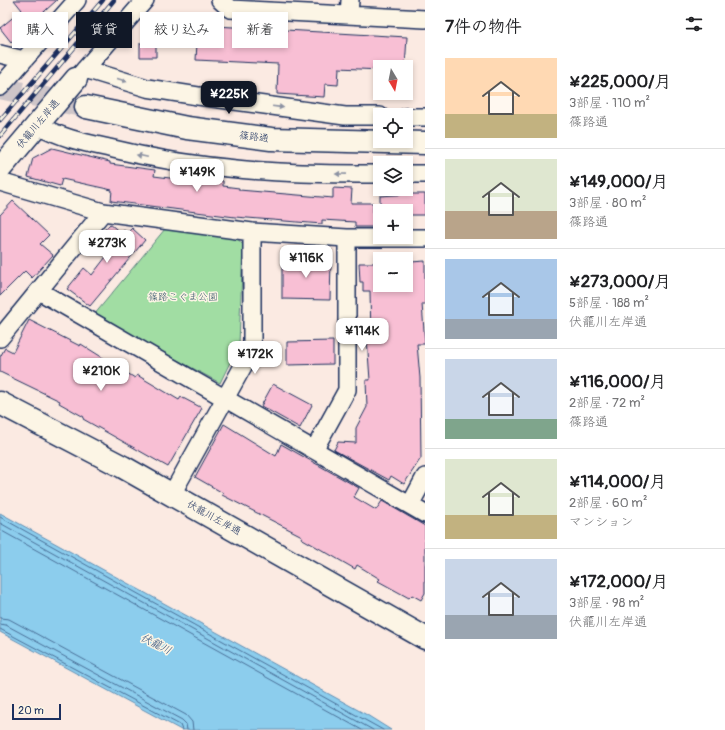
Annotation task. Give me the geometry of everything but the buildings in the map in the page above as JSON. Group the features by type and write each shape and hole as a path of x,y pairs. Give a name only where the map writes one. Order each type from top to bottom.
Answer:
{"street":[{"path":"0,88 77,0"},
{"path":"145,0 81,74 147,88 198,96 344,116 373,116"},
{"path":"220,0 230,8 350,7 425,19"},
{"path":"0,54 24,60"},
{"name":"伏籠川左岸通","path":"0,169 81,74"},
{"name":"篠路通","path":"86,107 186,128 271,139 425,143"},
{"path":"413,117 425,117"},
{"path":"38,125 58,136 129,153 210,167 341,174 373,174"},
{"path":"413,174 425,174"},
{"path":"0,182 103,212 252,232 346,238 425,238"},
{"path":"0,338 103,212"},
{"path":"172,494 252,350 252,232"},
{"path":"314,450 348,390 346,238"},
{"path":"38,290 425,514"},
{"name":"伏籠川左岸通","path":"0,403 172,494 425,638"},
{"path":"410,505 425,478"}],"green space":[{"name":"篠路こぐま公園","path":"165,229 237,238 243,245 239,344 220,383 94,315"}],"water":[{"name":"伏籠川","path":"0,513 367,715 391,730 181,730 0,632"}],"tunnel":[{"path":"0,88 86,107"}],"railway":[{"path":"0,120 103,0"},
{"path":"0,136 114,0"}]}
